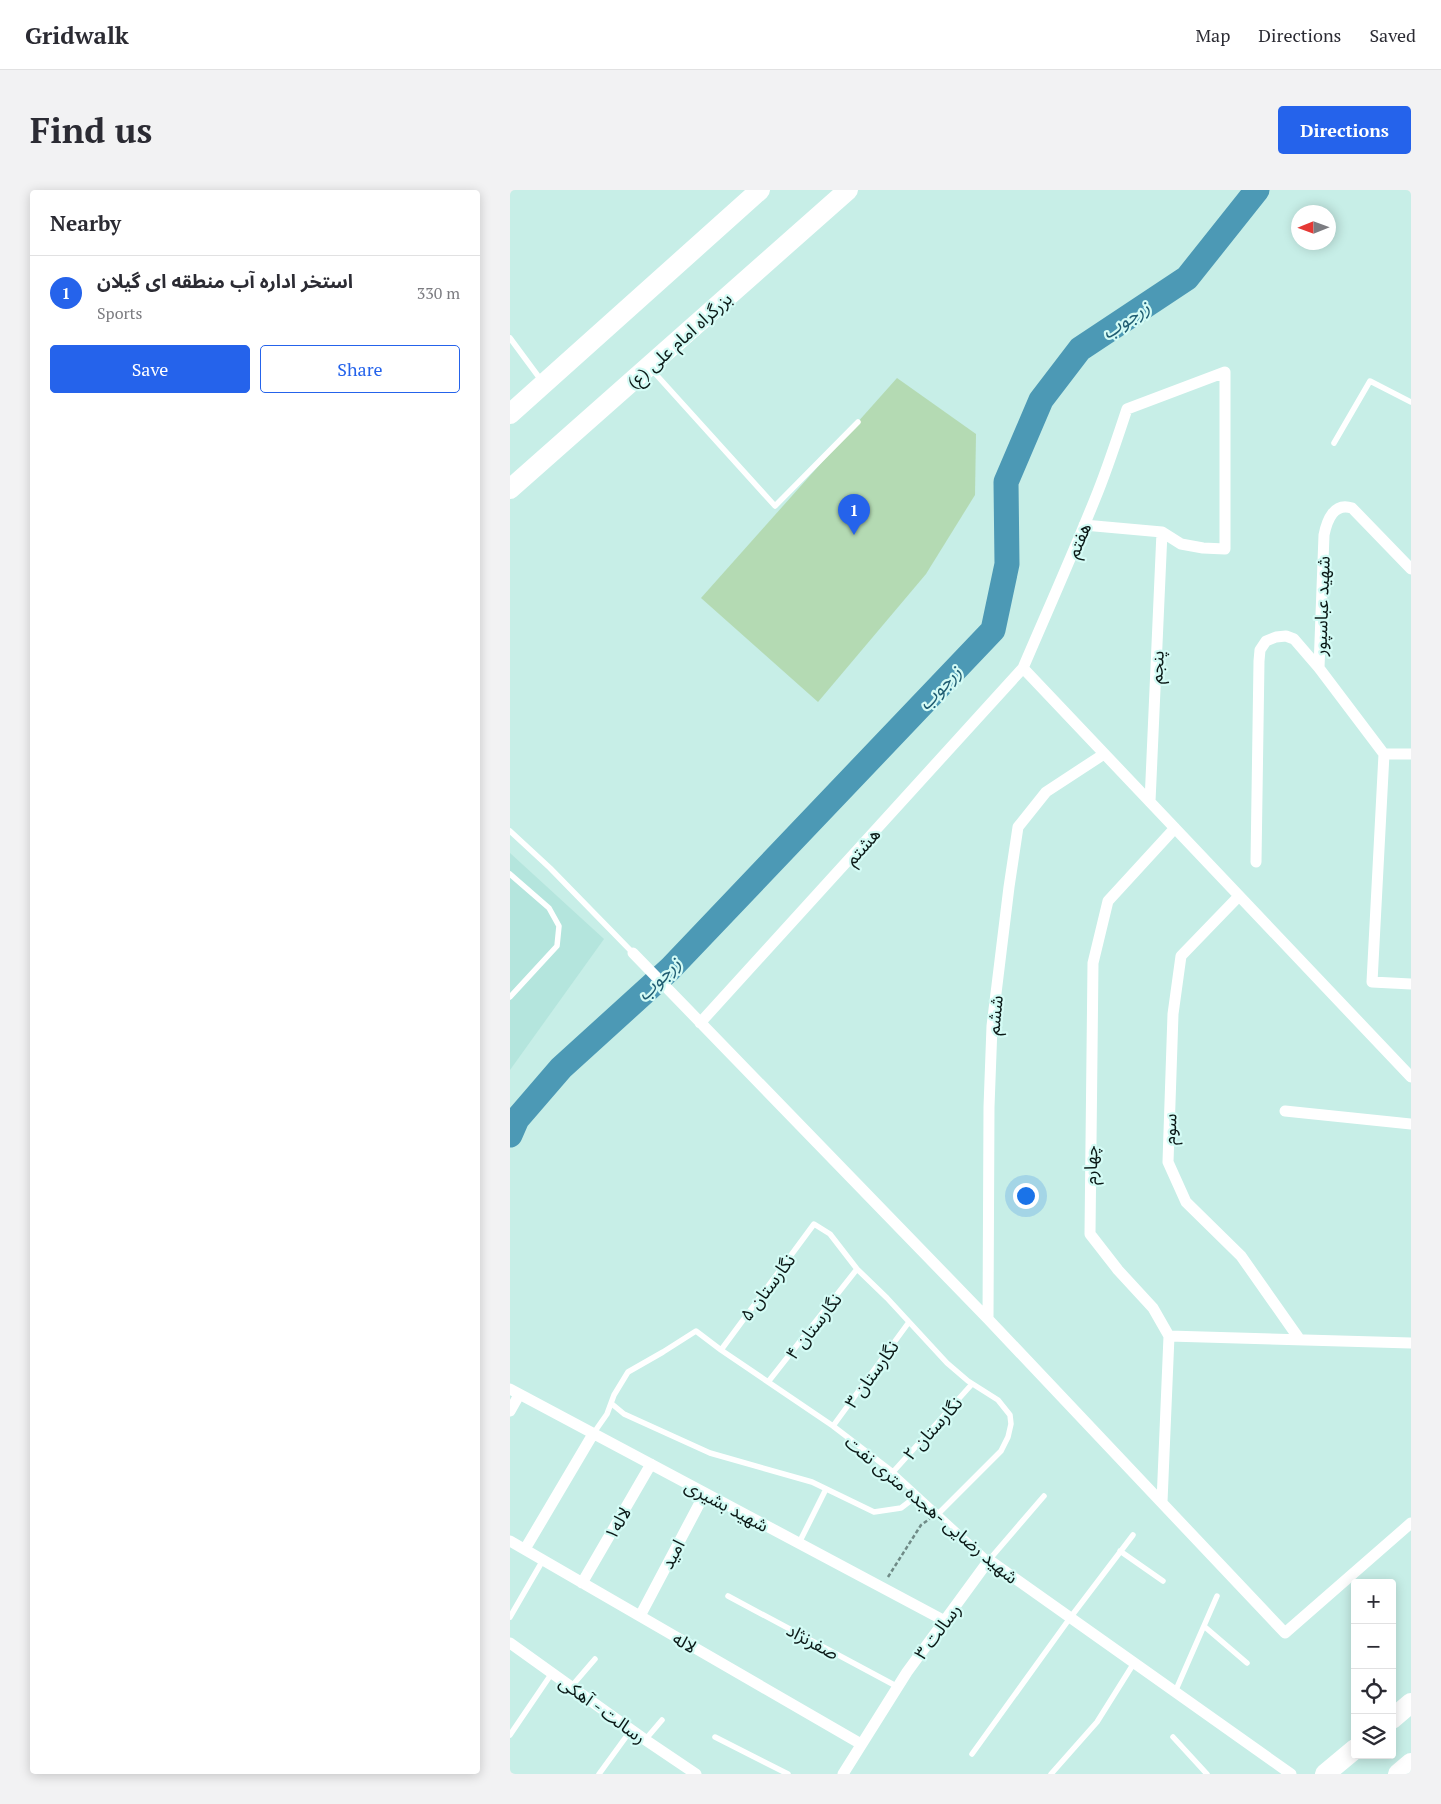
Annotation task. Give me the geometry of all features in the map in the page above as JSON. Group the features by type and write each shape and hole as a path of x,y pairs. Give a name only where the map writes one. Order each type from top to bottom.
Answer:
{"highway":[{"path":"510,414 760,190"},
{"name":"بزرگراه امام علی (ع)","path":"510,489 848,190"},
{"path":"1396,1716 1411,1703"},
{"path":"1325,1774 1351,1752"},
{"path":"1398,1774 1411,1763"}],"street":[{"name":"هفتم","path":"1023,668 1096,497 1127,409 1225,372 1225,549 1181,544 1162,532"},
{"name":"شهید عباسپور","path":"1319,668 1324,535 1327,520 1332,513 1339,507 1346,506 1352,508 1411,569"},
{"path":"1084,525 1162,532"},
{"name":"پنجم","path":"1150,802 1162,532"},
{"name":"شهید عباسپور","path":"1256,862 1260,650 1266,641 1286,636 1294,639 1319,668"},
{"path":"1023,668 1411,1077"},
{"name":"هشتم","path":"697,1020 1023,668"},
{"path":"1319,668 1384,754 1372,982 1411,984"},
{"name":"ششم","path":"988,1319 989,1107 992,1026 1018,827 1046,792 1104,754"},
{"path":"1384,754 1411,754"},
{"name":"چهارم","path":"1169,1336 1153,1308 1118,1270 1090,1234 1092,983 1093,963 1108,901 1175,828"},
{"name":"سوم","path":"1239,896 1181,956 1173,1014 1168,1162 1186,1202 1241,1256 1300,1340"},
{"path":"633,953 988,1319 1285,1634 1411,1522"},
{"path":"1285,1111 1411,1124"},
{"path":"1162,1502 1169,1336 1411,1343"},
{"path":"510,1411 515,1392"},
{"name":"شهید بشیری","path":"515,1392 945,1620"},
{"path":"525,1550 593,1434"},
{"name":"لاله۱","path":"582,1583 651,1464"},
{"name":"امید","path":"640,1616 705,1493"},
{"name":"لاله","path":"510,1540 861,1744"},
{"name":"شهید رضایی -هجده متری نفت","path":"989,1560 1291,1774"},
{"name":"رسالت ۳","path":"843,1774 898,1686 989,1560"},
{"name":"رسالت - آهکی","path":"510,1643 645,1740 696,1774"}],"lane":[{"path":"510,338 544,384"},
{"path":"649,366 775,506 858,422"},
{"path":"1334,442 1370,381 1411,402"},
{"path":"510,831 550,868 633,953"},
{"path":"510,874 549,908 559,926 557,946 510,997"},
{"name":"نگارستان ۵","path":"721,1350 814,1224 830,1234 858,1269"},
{"path":"858,1269 946,1363 972,1384 998,1400 1010,1415 1008,1437 1000,1451 938,1514"},
{"name":"نگارستان ۴","path":"768,1382 858,1269"},
{"name":"نگارستان ۳","path":"833,1426 909,1322"},
{"name":"شهید رضایی -هجده متری نفت","path":"612,1404 614,1395 628,1372 696,1331 833,1426 893,1472 989,1560"},
{"name":"نگارستان ۲","path":"893,1472 972,1384"},
{"path":"593,1434 612,1404 624,1414 710,1453 812,1482 874,1512 901,1508 918,1495"},
{"path":"799,1543 826,1489"},
{"name":"رسالت ۳","path":"989,1560 1044,1496"},
{"path":"972,1754 1070,1618 1133,1535"},
{"path":"1120,1551 1163,1581"},
{"path":"510,1617 543,1560"},
{"name":"صفرنژاد","path":"728,1596 898,1686"},
{"path":"1175,1692 1218,1596"},
{"path":"1205,1627 1247,1663"},
{"path":"571,1687 595,1659"},
{"path":"1051,1774 1097,1722 1134,1663"},
{"path":"510,1736 552,1673"},
{"path":"645,1740 662,1720"},
{"path":"599,1774 631,1730"},
{"path":"715,1737 788,1774"},
{"path":"1173,1737 1207,1774"}],"path":[{"path":"883,1588 900,1555 921,1525 938,1514"}],"shaded area":[{"path":"510,853 604,939 510,1070"}],"green space":[{"path":"897,378 976,434 975,495 926,574 818,702 701,598"}],"waterway":[{"name":"زرجوب","path":"510,1135 517,1119 561,1068 670,969 993,630 1007,564 1006,482 1041,400 1080,349 1187,278 1257,190"}],"place":[{"name":"استخر اداره آب منطقه ای گیلان","path":"854,535"}]}
